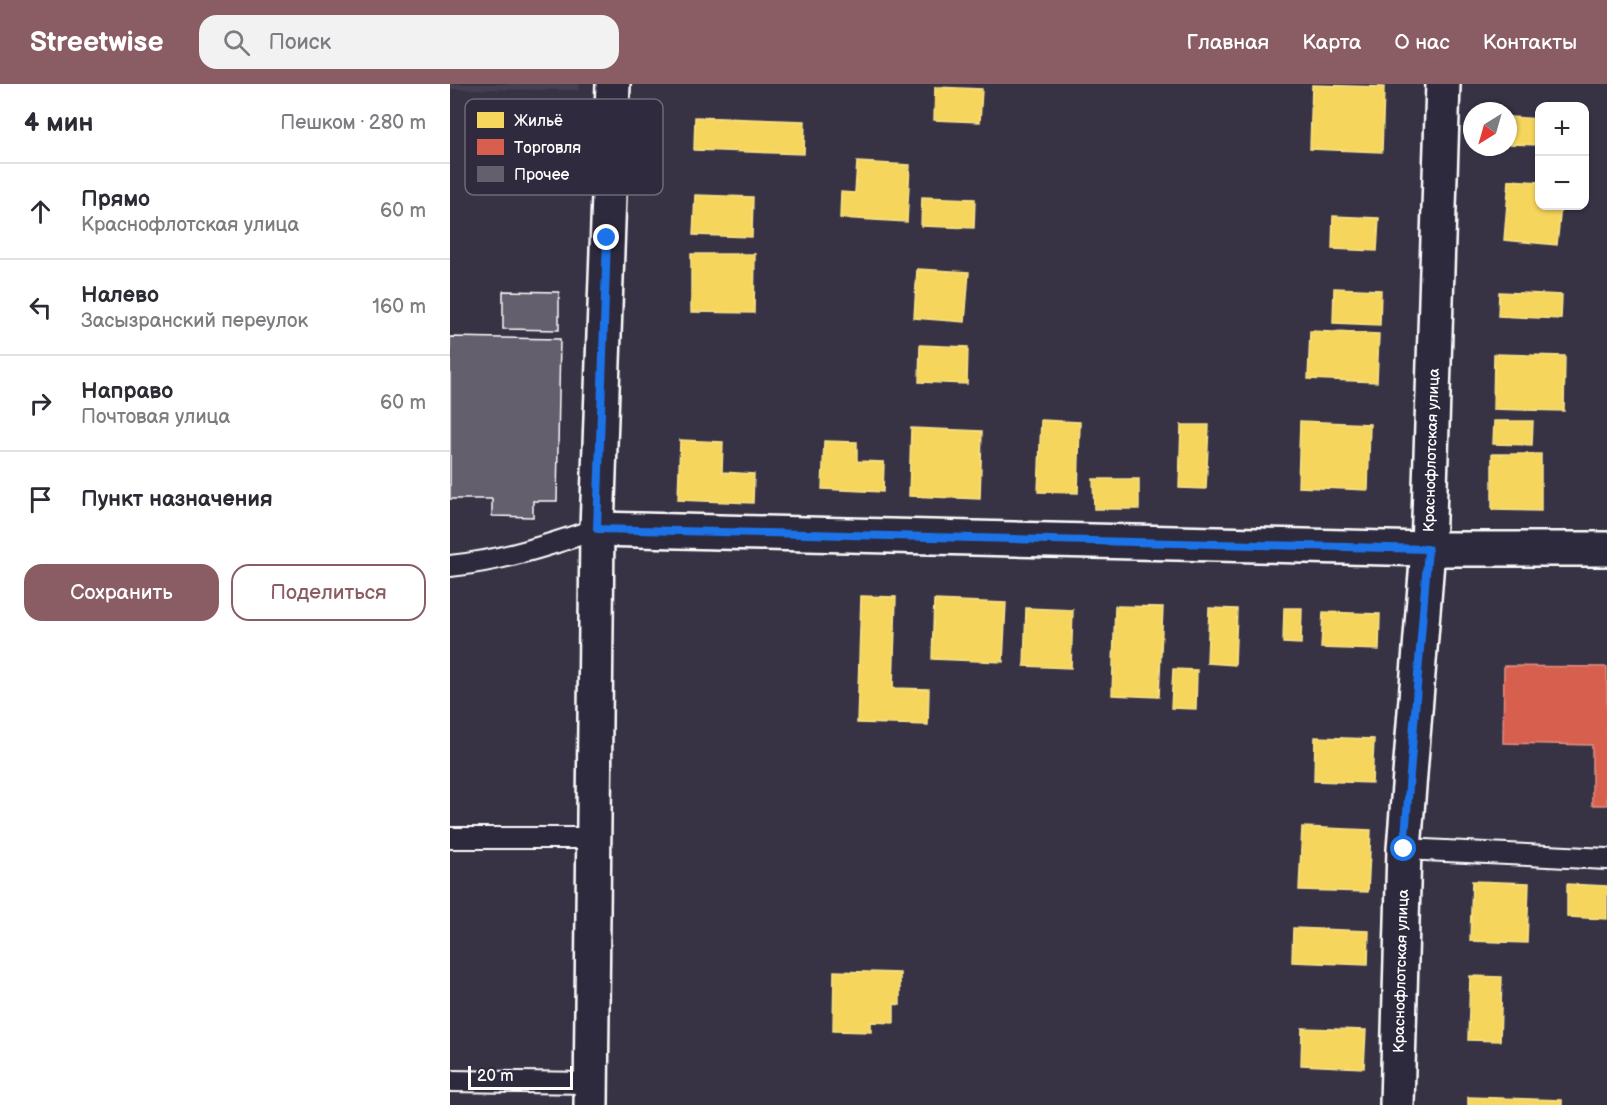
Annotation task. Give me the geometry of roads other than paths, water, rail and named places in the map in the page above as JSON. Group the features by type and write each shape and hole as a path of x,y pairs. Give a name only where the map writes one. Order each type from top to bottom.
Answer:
{"street":[{"path":"612,99 613,84"},
{"name":"Краснофлотская улица","path":"1397,1105 1404,849 1428,549 1443,84"},
{"path":"591,1094 597,529 609,195"},
{"path":"597,529 1428,549 1607,549"}],"lane":[{"path":"450,566 473,564 536,549 597,529"},
{"path":"450,838 594,838"},
{"path":"1404,849 1607,860"},
{"path":"450,1081 591,1094"}]}
